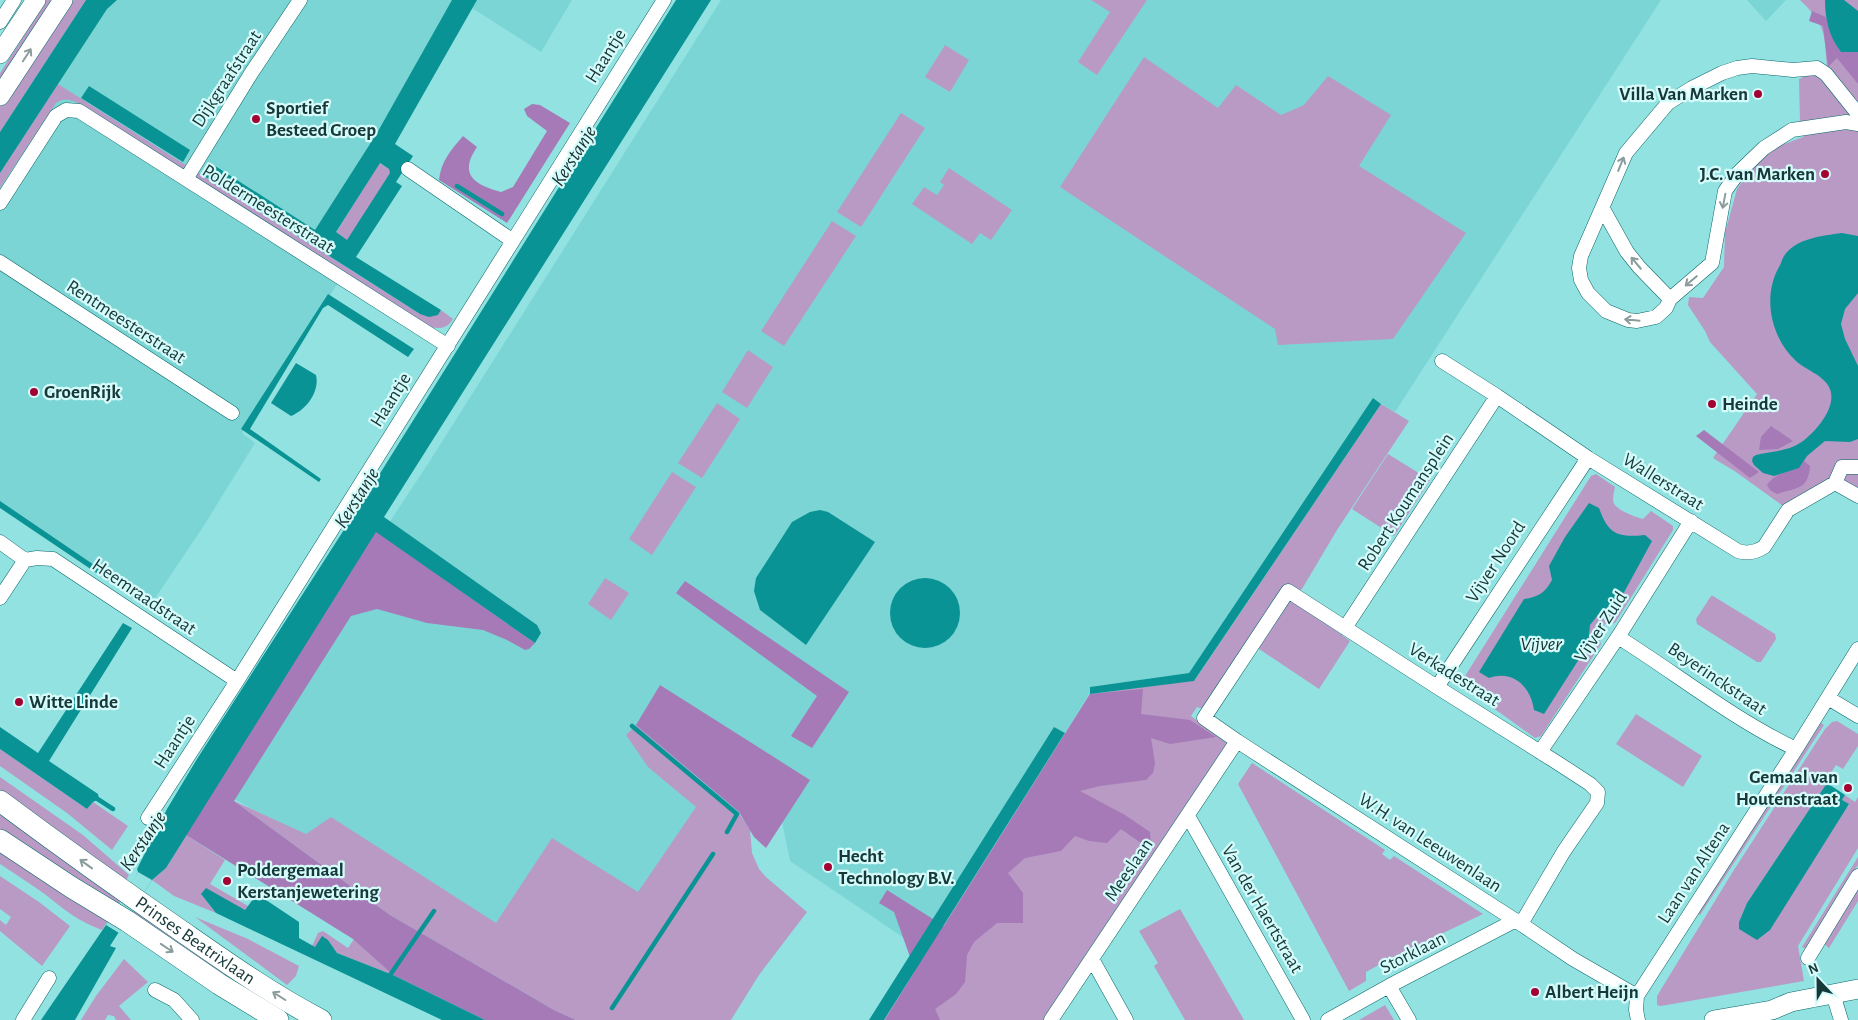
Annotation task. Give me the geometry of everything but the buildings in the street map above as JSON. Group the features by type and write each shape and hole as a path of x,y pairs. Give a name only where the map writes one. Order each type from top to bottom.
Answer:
{"main road":[{"name":"Prinses Beatrixlaan","path":"0,801 132,897 255,982 321,1020"},
{"name":"Prinses Beatrixlaan","path":"0,840 120,917 219,984 278,1020"}],"street":[{"path":"0,22 14,0"},
{"path":"0,54 36,0"},
{"path":"0,96 63,0"},
{"name":"Dijkgraafstraat","path":"186,179 252,72 300,0"},
{"name":"Haantje","path":"148,818 237,681 664,0"},
{"path":"1858,114 1822,70 1810,68 1793,70 1752,66 1737,68 1698,84 1668,102 1626,152 1603,209 1581,256 1579,268 1588,292 1606,311 1619,318 1637,321 1656,317 1666,308 1670,298 1712,263 1726,191 1734,179 1764,148 1792,130 1846,122 1858,124"},
{"name":"Poldermeesterstraat","path":"0,203 56,116 66,110 79,111 448,346"},
{"path":"408,169 513,241"},
{"path":"1603,209 1627,252 1670,298"},
{"name":"Rentmeesterstraat","path":"0,262 232,413"},
{"name":"Wallerstraat","path":"1442,362 1497,396 1588,458 1745,554 1764,547 1788,510 1835,483"},
{"name":"Robert Koumansplein","path":"1345,628 1497,396"},
{"name":"Vijver Noord","path":"1437,687 1588,458"},
{"path":"1858,467 1842,467 1835,483 1858,496"},
{"name":"Vijver Zuid","path":"1540,752 1618,636 1691,521"},
{"path":"0,542 25,560 0,598"},
{"name":"Heemraadstraat","path":"25,560 37,558 53,559 237,681"},
{"name":"Verkadestraat","path":"1204,718 1288,590 1590,784 1598,792 1597,803 1519,922"},
{"name":"Beyerinckstraat","path":"1618,636 1665,666 1736,716 1796,749"},
{"name":"Laan van Altena","path":"1637,996 1858,649"},
{"path":"1828,698 1858,716"},
{"name":"W.H. van Leeuwenlaan","path":"1204,718 1519,922 1572,959 1637,996"},
{"name":"Meeslaan","path":"1051,1020 1238,741"},
{"name":"Van der Haertstraat","path":"1188,816 1303,1020"},
{"path":"1808,958 1858,876"},
{"name":"Storklaan","path":"1328,1020 1389,986 1519,922"},
{"path":"1092,959 1126,1020"},
{"path":"23,1020 49,978"},
{"path":"1389,986 1409,1020"},
{"path":"1837,1007 1858,989"},
{"path":"155,990 174,1000 192,1020"},
{"path":"1637,996 1636,1010 1638,1020"},
{"path":"1714,1020 1772,1010 1789,1012 1837,1007 1858,1001"}],"shaded area":[{"path":"42,0 57,0 0,86 0,73 26,33"},
{"path":"69,0 86,0 0,132 0,105"},
{"path":"100,0 572,0 541,52 461,1 388,130 352,261 242,433 255,443 203,527 150,606 0,505 0,153"},
{"path":"721,0 1661,0 1395,412 1373,399 1189,673 1091,687 1090,693 1065,733 1055,728 916,946 790,861 770,763 610,1012 215,788 431,459"},
{"path":"1091,0 1147,0 1097,75 1078,62 1110,12"},
{"path":"1747,0 1786,0 1766,21"},
{"path":"1800,0 1858,0 1858,494 1835,483 1783,506 1713,458 1757,394 1710,342 1688,305 1689,297 1703,298 1724,267 1725,233 1737,189 1753,165 1769,150 1803,137 1800,122 1799,79 1827,66 1822,30 1815,16"},
{"path":"1812,11 1826,17 1831,35 1841,52 1858,52 1858,84 1837,58 1828,67 1823,26 1809,21"},
{"path":"945,45 969,60 950,92 925,77"},
{"path":"1144,57 1218,108 1236,85 1281,115 1304,105 1328,76 1391,115 1359,166 1466,233 1393,339 1278,345 1275,329 1060,187"},
{"path":"58,84 420,314 438,315 441,310 453,319 443,328 430,327 76,102 70,100 56,103 0,188 0,173"},
{"path":"532,104 540,105 570,123 507,223 439,180 440,173 447,156 463,136 477,147 469,165 469,172 472,177 484,186 501,192 513,187 547,131 527,116 524,109"},
{"path":"901,113 925,128 861,227 837,212"},
{"path":"379,163 389,169 391,173 347,241 336,233"},
{"path":"949,168 1012,210 991,240 980,233 972,244 912,204 924,187 937,195 944,185 940,182"},
{"path":"832,221 856,236 784,346 761,331"},
{"path":"748,350 773,367 747,408 722,392"},
{"path":"717,403 740,419 702,478 678,463"},
{"path":"1381,404 1409,421 1337,530 1302,589 1288,588 1204,709 1197,707 1191,716 1227,743 1182,817 1047,1020 884,1020 1090,694 1195,680"},
{"path":"1771,426 1793,441 1778,449 1759,450 1761,437"},
{"path":"1704,430 1759,472 1750,478 1696,436"},
{"path":"1388,454 1430,480 1394,536 1352,509"},
{"path":"1804,461 1810,466 1807,480 1804,484 1777,494 1770,490 1767,485 1776,476 1795,469"},
{"path":"672,472 696,487 652,555 629,539"},
{"path":"1596,474 1615,487 1613,502 1620,509 1643,519 1651,511 1673,526 1673,530 1615,623 1605,624 1598,634 1601,644 1541,736 1535,738 1460,684 1591,476"},
{"path":"376,531 535,643 525,650 483,630 427,623 377,609 351,616 234,801 390,915 554,1010 576,1020 485,1020 393,975 353,939 186,835"},
{"path":"605,578 629,593 611,620 588,604"},
{"path":"685,581 849,692 812,748 791,736 817,696 676,593"},
{"path":"1711,596 1775,634 1776,639 1761,662 1757,662 1697,624 1696,619"},
{"path":"1289,597 1350,641 1319,689 1256,647"},
{"path":"660,685 810,780 766,848 754,837 739,812 636,725"},
{"path":"1143,689 1141,714 1190,720 1216,737 1170,744 1151,738 1155,763 1153,773 1146,780 1100,786 1080,791 1125,815 1150,832 1151,850 1121,829 1107,843 1089,841 1075,836 1061,851 1025,858 1008,873 1023,893 1023,923 997,923 974,942 967,955 965,982 956,994 935,1009 940,1020 885,1020 915,971 894,912 879,903 887,890 944,926 1090,694"},
{"path":"1636,714 1702,756 1683,787 1616,744"},
{"path":"1837,721 1858,734 1858,746 1843,769 1836,765 1825,782 1827,783 1824,788 1747,903 1739,922 1849,805 1842,800 1845,795 1855,802 1858,797 1858,848 1798,946 1804,981 1661,1006 1657,1005 1657,996 1732,873 1825,729 1832,722"},
{"path":"1821,723 1824,725 1700,915 1698,914"},
{"path":"636,725 739,813 750,830 752,853 759,869 807,912 759,975 731,1020 576,1020 554,1010 390,915 234,801 306,834 331,817 496,923 552,838 638,892 696,807 648,767 626,735"},
{"path":"0,749 87,809 93,802 128,826 112,850 67,813 0,766"},
{"path":"1252,763 1385,850 1382,854 1390,860 1394,856 1483,914 1366,972 1366,981 1349,991 1238,784"},
{"path":"0,777 83,835 129,875 125,882 0,794"},
{"path":"0,810 256,992 255,994 0,832"},
{"path":"186,835 225,860 210,884 248,906 245,910 201,894 216,913 174,896 152,880 166,868"},
{"path":"0,849 109,919 102,930 72,915 0,864"},
{"path":"1858,857 1858,865 1806,949 1802,947"},
{"path":"0,876 39,902 70,926 42,966 0,931 0,920 6,925 11,917 0,909"},
{"path":"1858,884 1858,901 1829,948 1822,942"},
{"path":"1180,909 1244,1020 1185,1020 1154,966 1158,963 1139,931"},
{"path":"195,917 248,939 299,966 296,976 287,985"},
{"path":"323,931 348,948 354,939 393,975 337,953 328,940 322,937 315,948 312,946 318,933"},
{"path":"124,959 148,982 119,1006 131,1020 116,1020 114,1016 108,1015 105,1020 81,1020 96,996"},
{"path":"1385,1005 1394,1020 1359,1020"}],"water":[{"path":"86,0 117,0 107,9 0,173 0,132"},
{"path":"452,0 477,0 395,144 413,156 396,182 402,186 356,257 441,310 438,315 429,317 420,314 201,174 209,162 315,230 377,133","holes":["380,163 389,169 390,173 347,240 336,232"]},
{"path":"676,0 711,0 384,517 537,625 541,633 535,643 376,532 166,868 152,880 110,946 116,948 75,1020 41,1020 106,925 136,876 137,869 167,809 197,759 374,483"},
{"path":"1825,0 1844,0 1858,11 1858,52 1841,52 1833,40 1826,14"},
{"path":"89,86 190,150 183,162 81,98"},
{"path":"1842,233 1858,236 1858,293 1845,309 1841,324 1845,339 1858,366 1858,439 1850,442 1825,441 1807,456 1799,468 1774,476 1763,473 1754,465 1753,457 1790,448 1806,439 1824,418 1831,402 1831,394 1826,383 1819,376 1796,361 1780,341 1775,329 1770,304 1774,279 1784,256 1795,245 1810,239"},
{"path":"328,294 414,349 408,357 328,305 323,308 250,429 321,479 319,482 241,429"},
{"path":"296,363 316,375 317,381 311,400 291,416 271,403"},
{"path":"1373,398 1381,404 1194,681 1090,694 1090,687 1189,673"},
{"path":"0,501 153,605 150,609 0,508"},
{"name":"Vijver","path":"1589,503 1599,508 1602,517 1610,529 1621,535 1645,535 1652,541 1621,598 1610,611 1598,615 1590,625 1588,645 1544,714 1534,710 1525,687 1513,678 1498,676 1489,678 1479,672 1524,599 1541,594 1552,580 1549,566 1565,537"},
{"path":"820,510 828,512 875,542 806,645 760,610 754,591 756,578 792,522 810,512"},
{"path":"925,578 938,581 950,588 957,600 960,613 957,626 950,638 938,645 925,648 912,645 900,638 893,626 890,613 893,600 900,588 912,581"},
{"path":"123,623 132,628 49,761 98,794 99,799 93,802 87,809 0,749 0,727 38,753"},
{"path":"1054,727 1065,733 884,1020 869,1020"},
{"path":"1827,783 1845,795 1842,800 1849,804 1770,930 1757,940 1739,929 1739,922 1747,903"},
{"path":"206,888 245,910 257,894 299,922 299,938 315,947 322,936 328,940 337,953 393,975 485,1020 442,1020 216,913 201,894"}],"pier":[{"path":"138,872 152,880 119,933 106,925"}],"waterway":[{"path":"457,186 502,214"},
{"path":"632,726 737,814 727,832"},
{"path":"93,796 113,809"},
{"path":"612,1008 713,854"},
{"path":"388,978 434,911"}],"place":[{"name":"Villa Van Marken","path":"1758,94"},
{"name":"Sportief Besteed Groep","path":"256,119"},
{"name":"J.C. van Marken","path":"1825,174"},
{"name":"GroenRijk","path":"34,392"},
{"name":"Heinde","path":"1712,404"},
{"name":"Witte Linde","path":"19,702"},
{"name":"Gemaal van Houtenstraat","path":"1848,788"},
{"name":"Hecht Technology B.V.","path":"828,867"},
{"name":"Poldergemaal Kerstanjewetering","path":"227,881"},
{"name":"Albert Heijn","path":"1535,992"}],"water label":[{"name":"Kerstanje","path":"574,156"},
{"name":"Kerstanje","path":"357,498"},
{"name":"Kerstanje","path":"143,841"}]}
